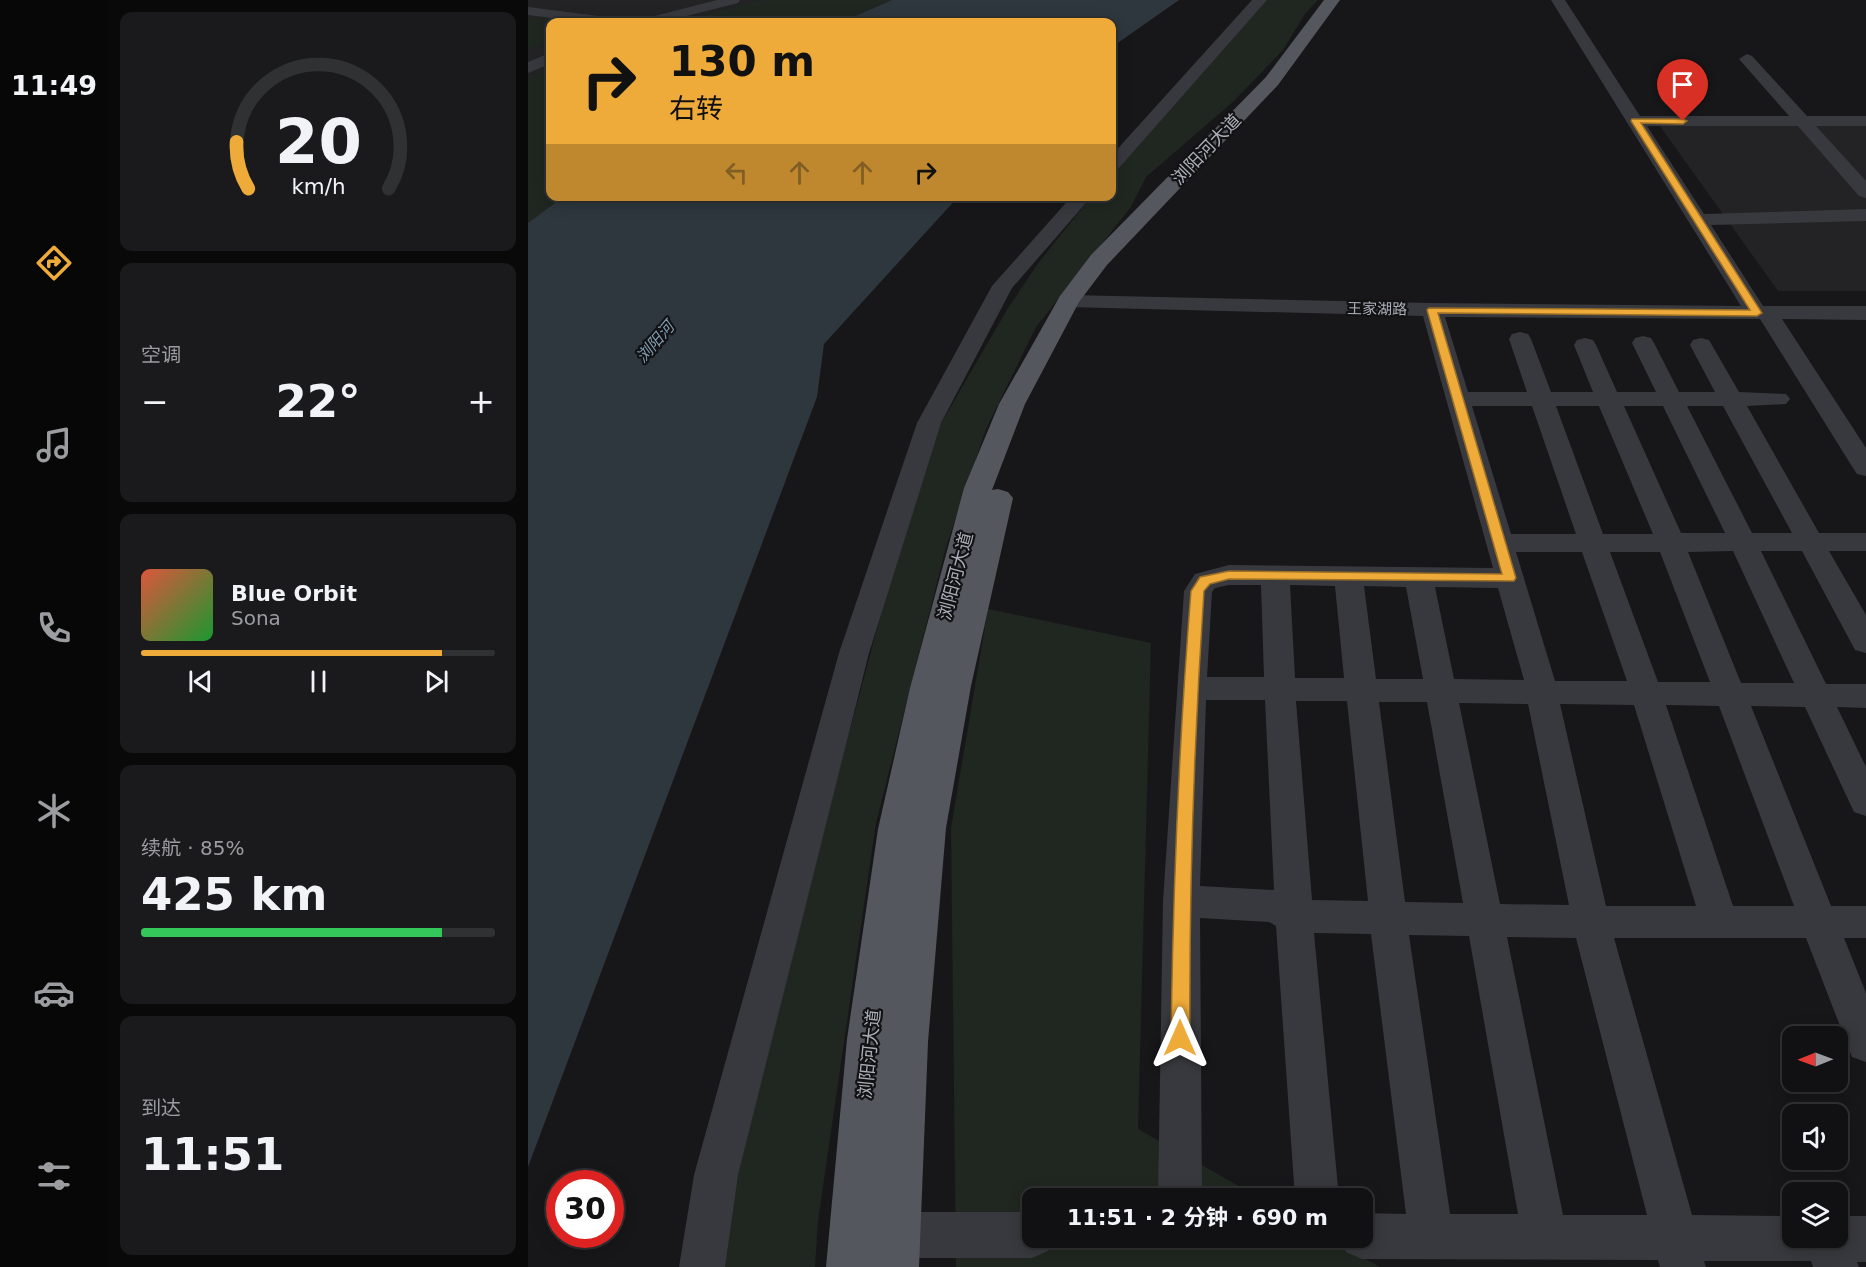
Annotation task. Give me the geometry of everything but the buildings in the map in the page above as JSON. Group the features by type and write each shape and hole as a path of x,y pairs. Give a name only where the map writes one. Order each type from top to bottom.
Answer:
{"main road":[{"name":"浏阳河大道","path":"851,1267 870,1028 897,828 927,688 978,488 1012,404 1080,301 1099,260 1272,81 1298,50 1332,0"},
{"name":"浏阳河大道","path":"894,1251 906,1042 927,828 954,686 1000,489 1033,404 1072,329 1080,301 1125,262 1300,69 1352,0"}],"street":[{"path":"653,18 713,0"},
{"path":"656,18 733,0"},
{"path":"1116,161 1260,0"},
{"path":"1558,0 1698,219 1866,468"},
{"path":"528,11 583,18"},
{"path":"528,59 546,52"},
{"path":"1748,59 1866,192"},
{"path":"528,68 546,60"},
{"path":"1635,121 1866,122"},
{"path":"702,1267 716,1175 854,653 928,423 1003,286 1079,201"},
{"path":"1698,219 1866,215"},
{"name":"王家湖路","path":"1080,301 1432,310 1866,314"},
{"path":"1432,310 1542,694 1591,922 1679,1252"},
{"path":"1520,339 1647,695 1720,922"},
{"path":"1643,342 1743,542 1866,802"},
{"path":"1585,345 1671,543 1866,1043"},
{"path":"1701,345 1866,642"},
{"path":"1458,399 1778,399"},
{"path":"1500,543 1866,542"},
{"path":"1180,1188 1181,901 1198,591 1205,580 1229,575 1510,578"},
{"path":"1275,576 1279,689 1293,916 1316,1188"},
{"path":"1348,576 1388,918 1431,1236"},
{"path":"1419,577 1545,1237"},
{"path":"1191,688 1542,694 1866,696"},
{"path":"1181,901 1274,906 1293,916 1591,922 1866,922"},
{"path":"894,1251 1022,1236"},
{"path":"1373,1236 1545,1237 1679,1252 1843,1248"}],"shaded area":[{"path":"528,0 892,0 851,18 546,18 546,201 558,201 528,223"},
{"path":"762,0 892,0 851,18 692,18"},
{"path":"1264,0 1318,0 1305,14 1283,50 1234,101 1146,177 1131,207 1036,327 986,429 946,547 876,823 818,1221 815,1267 721,1267 737,1149 925,451 1008,308 1039,262 1088,201 1116,201 1116,168"},
{"path":"528,17 546,19 546,44 528,51"},
{"path":"546,70 546,201 558,201 528,223 528,78"},
{"path":"1866,120 1866,291 1778,291 1657,122"},
{"path":"988,609 1151,643 1138,1129 1242,1188 1022,1188 1022,1248 1346,1248 1380,1267 956,1267 951,828"}],"water":[{"path":"892,0 1179,0 1116,44 1116,18 851,18"},
{"name":"浏阳河","path":"558,201 954,201 824,344 817,397 528,1167 528,223"}],"route":[{"path":"1180,1038 1181,901 1198,591 1205,580 1229,575 1510,578 1432,310 1757,313 1635,121 1683,121"}]}
